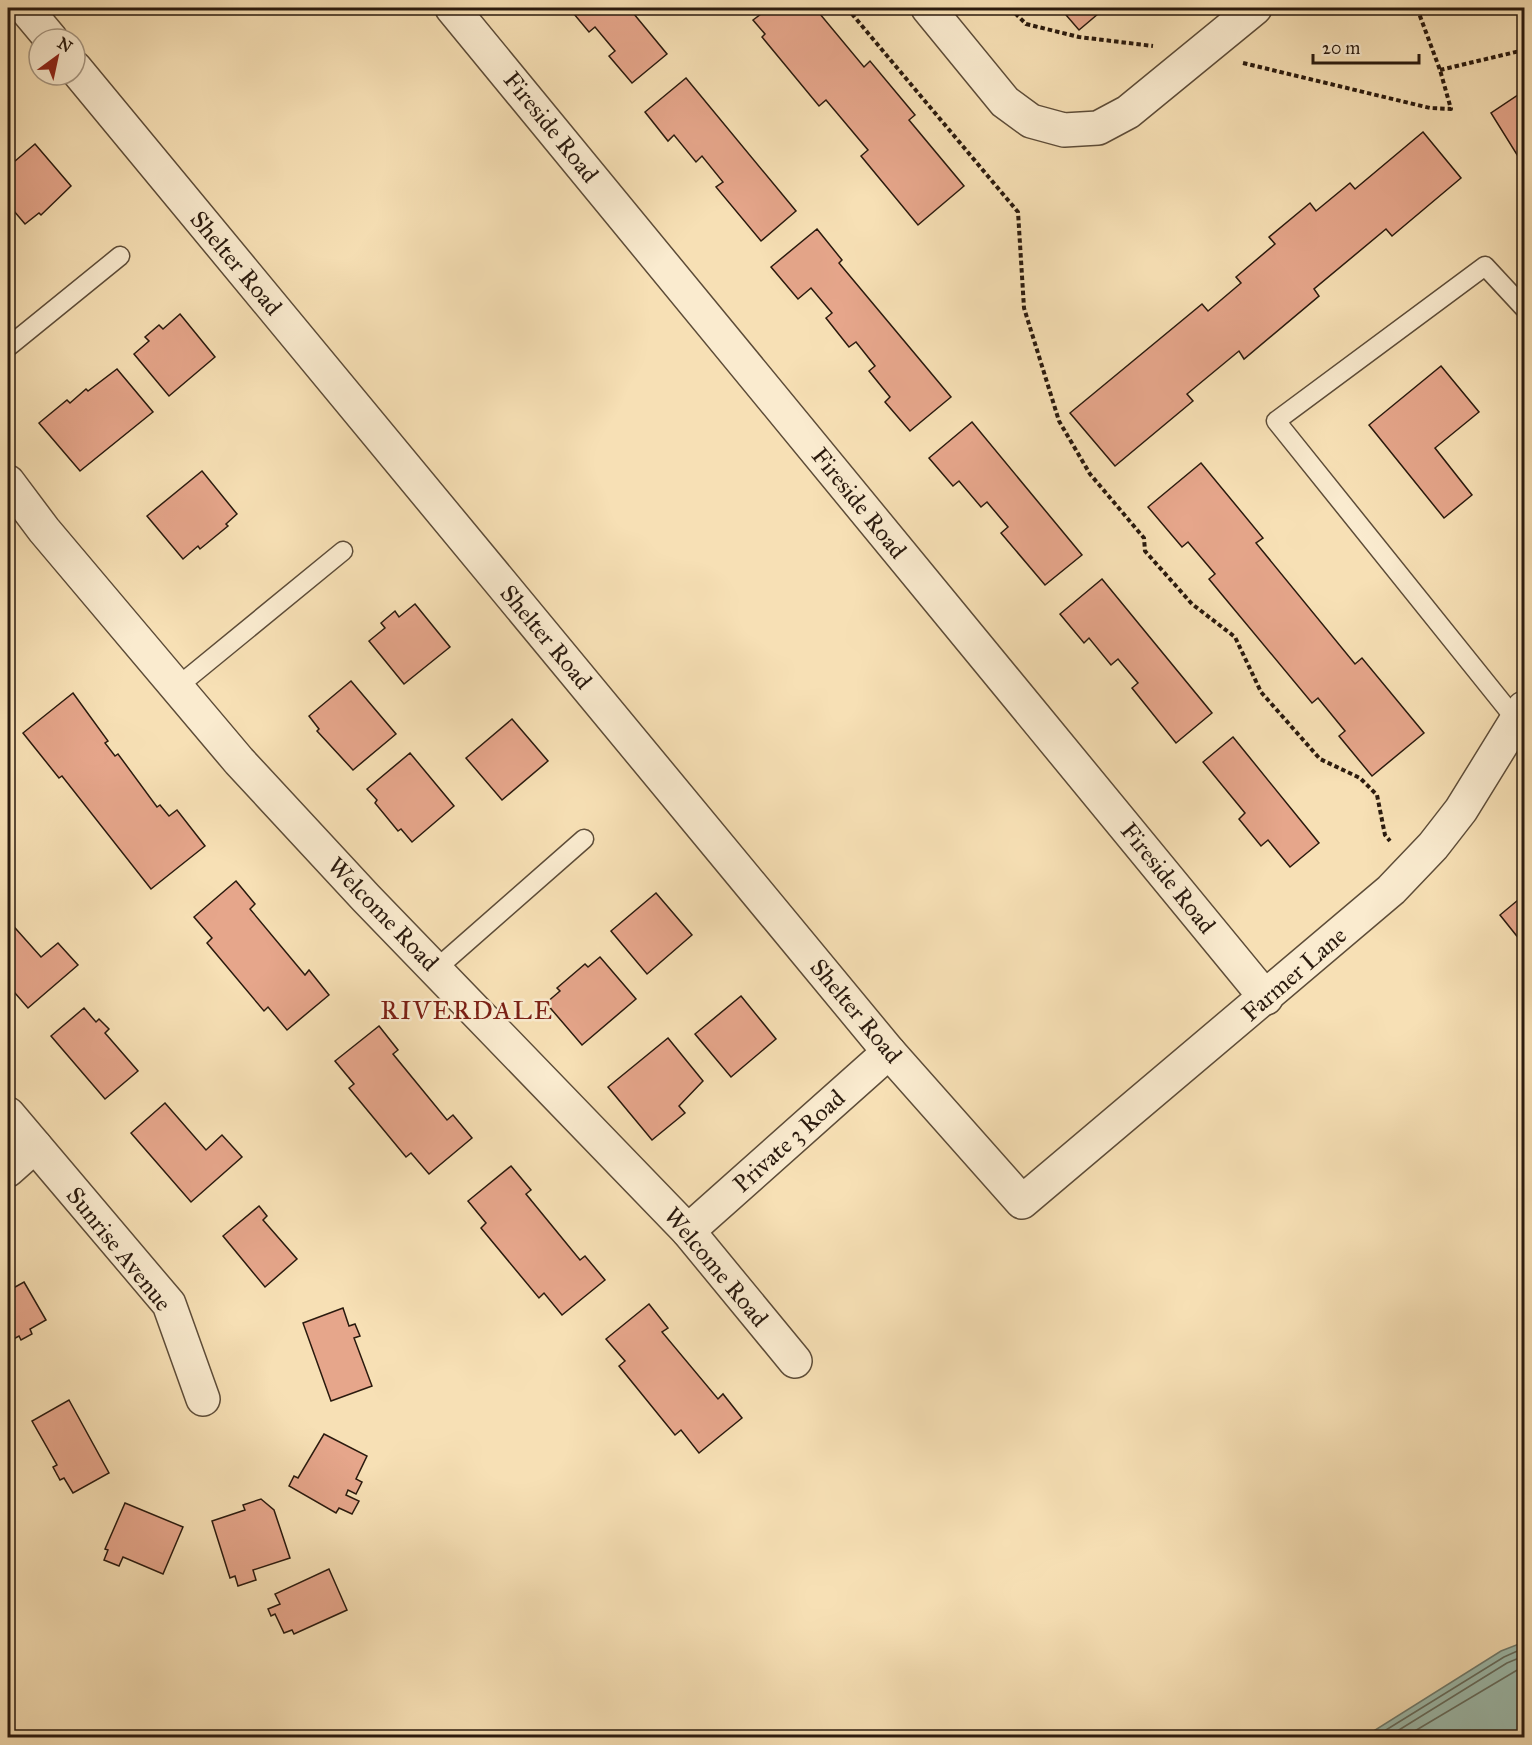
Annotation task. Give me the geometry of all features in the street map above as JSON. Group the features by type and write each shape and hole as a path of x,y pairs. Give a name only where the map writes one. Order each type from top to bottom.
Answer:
{"street":[{"path":"25,8 41,27"},
{"name":"Fireside Road","path":"452,8 1266,998"},
{"path":"928,8 1005,102 1031,122 1064,130 1098,128 1128,112 1255,8"},
{"name":"Shelter Road","path":"87,83 889,1052 1022,1202"},
{"name":"Welcome Road","path":"8,482 44,530 239,761 688,1231 795,1361"},
{"name":"Farmer Lane","path":"1022,1202 1266,998 1408,872 1461,810 1522,720"},
{"name":"Private 3 Road","path":"688,1231 889,1052"},
{"name":"Sunrise Avenue","path":"8,1114 169,1304 203,1399"},
{"path":"8,1170 35,1146"}],"lane":[{"path":"8,347 120,256"},
{"path":"1522,720 1276,421 1485,266 1524,308"},
{"path":"177,687 343,551"},
{"path":"436,969 584,839"}],"path":[{"path":"847,8 1018,212 1024,308 1059,421 1090,474 1144,538 1145,551 1192,604 1235,637 1261,692 1320,759 1360,778 1377,795 1385,834 1408,872"},
{"path":"1010,8 1026,24 1078,37 1201,52 1430,108 1451,109 1440,70 1417,8"},
{"path":"1440,70 1524,50"}],"water":[{"path":"1524,1642 1524,1737 1364,1737 1501,1651"}],"building":[{"path":"569,8 629,8 667,54 632,83 609,56 615,51 595,27 589,32"},
{"path":"769,8 815,8 864,67 870,61 915,115 909,120 964,186 918,225 861,156 868,150 826,100 819,106 762,37 765,34 753,20"},
{"path":"1060,8 1105,8 1079,30"},
{"path":"686,78 796,211 761,241 716,187 723,182 702,156 696,162 674,135 668,141 645,112"},
{"path":"1524,91 1524,166 1491,113"},
{"path":"1423,132 1461,178 1392,236 1386,229 1314,289 1319,296 1244,359 1239,351 1187,394 1193,401 1115,466 1070,413 1202,304 1208,311 1241,283 1236,277 1275,244 1269,237 1310,203 1316,211 1350,183 1355,189"},
{"path":"35,144 71,186 41,215 39,213 25,224 8,204 8,167"},
{"path":"817,229 842,260 839,263 951,397 910,431 885,402 890,397 869,371 875,366 856,342 849,347 826,318 832,313 811,288 798,299 771,267"},
{"path":"180,314 215,357 169,396 134,354 149,341 145,337 159,325 163,329"},
{"path":"1441,366 1479,412 1435,448 1472,495 1444,518 1369,425"},
{"path":"117,369 153,412 80,471 39,423 67,400 70,403 86,389 88,391"},
{"path":"972,422 1082,555 1045,585 1001,533 1008,527 987,502 981,507 959,481 953,486 929,458"},
{"path":"1201,463 1263,538 1256,543 1355,664 1362,658 1424,733 1372,776 1339,736 1345,731 1318,698 1312,703 1209,579 1215,574 1188,542 1182,547 1148,507"},
{"path":"202,471 237,514 226,524 228,526 200,549 198,546 183,559 147,516"},
{"path":"1102,579 1212,713 1176,743 1132,688 1138,683 1118,659 1111,665 1089,638 1084,643 1060,614"},
{"path":"415,604 450,647 404,684 369,641 385,628 381,623 395,611 399,617"},
{"path":"351,681 396,734 353,770 317,731 319,729 309,716"},
{"path":"73,693 108,741 105,743 115,756 118,754 157,807 160,805 169,816 177,810 205,846 151,889 62,776 59,778 23,733"},
{"path":"512,719 548,761 502,800 466,758"},
{"path":"1233,737 1319,843 1290,867 1268,840 1261,846 1239,819 1245,813 1203,762"},
{"path":"410,753 454,806 412,842 401,829 398,831 375,803 377,800 367,789"},
{"path":"236,881 255,904 250,909 305,975 309,970 329,995 287,1030 268,1007 264,1011 207,943 212,938 194,917"},
{"path":"656,893 692,935 647,974 611,931"},
{"path":"1524,895 1524,945 1500,915"},
{"path":"8,920 41,957 58,943 78,965 28,1008 8,985"},
{"path":"600,957 636,999 582,1045 546,1003 560,991 557,988 585,964 588,967"},
{"path":"741,996 776,1039 731,1077 695,1034"},
{"path":"84,1008 96,1022 99,1019 109,1029 105,1033 138,1071 105,1099 51,1036"},
{"path":"379,1026 398,1050 393,1054 447,1120 453,1115 472,1138 429,1174 411,1153 406,1157 349,1088 354,1084 335,1061"},
{"path":"668,1038 703,1081 679,1106 685,1113 652,1140 608,1087"},
{"path":"165,1103 206,1150 222,1135 242,1157 191,1202 131,1133"},
{"path":"511,1166 531,1190 526,1194 580,1260 585,1256 605,1280 562,1315 544,1293 539,1298 481,1228 486,1223 468,1201"},
{"path":"259,1206 267,1216 263,1220 297,1259 265,1287 223,1236"},
{"path":"24,1282 46,1320 30,1329 32,1334 21,1340 19,1336 8,1342 8,1291"},
{"path":"649,1304 668,1328 662,1332 718,1399 723,1394 742,1418 699,1453 681,1430 675,1435 619,1366 625,1361 606,1339"},
{"path":"343,1308 349,1326 355,1324 360,1336 354,1338 372,1386 331,1401 303,1323"},
{"path":"69,1400 109,1473 73,1493 64,1478 60,1480 53,1467 57,1465 32,1421"},
{"path":"324,1434 367,1456 356,1479 362,1482 356,1494 348,1490 346,1495 359,1501 352,1514 339,1508 336,1513 289,1486 294,1476 298,1478"},
{"path":"261,1499 274,1510 290,1558 253,1570 256,1580 238,1586 235,1576 230,1578 212,1521 245,1510 243,1505"},
{"path":"125,1503 183,1527 163,1574 123,1557 119,1566 104,1560 108,1550 105,1549"},
{"path":"329,1569 347,1610 294,1634 292,1630 284,1633 275,1614 271,1616 268,1609 280,1604 275,1594"}],"district":[{"name":"RIVERDALE","path":"467,1010"}]}
